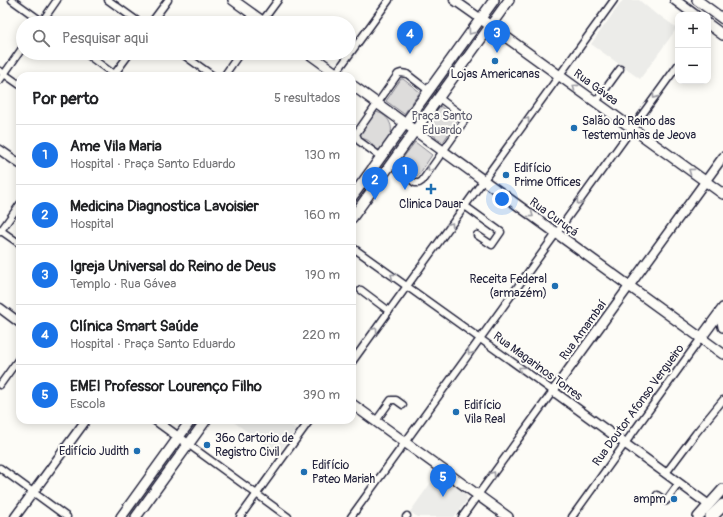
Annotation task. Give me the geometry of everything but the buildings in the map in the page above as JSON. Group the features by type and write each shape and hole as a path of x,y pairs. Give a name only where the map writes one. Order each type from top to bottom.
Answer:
{"highway":[{"path":"712,517 723,505"}],"main road":[{"path":"233,0 255,16"},
{"path":"356,191 494,0"},
{"path":"356,212 509,0"},
{"path":"675,0 691,12"},
{"path":"697,0 723,19"},
{"name":"Rua Gávea","path":"481,19 723,194"},
{"path":"711,26 723,35"},
{"path":"317,60 333,72"},
{"name":"Rua Curuçá","path":"356,88 723,354"},
{"path":"389,112 394,122 394,138"},
{"name":"Rua Doutor Afonso Vergueiro","path":"701,338 723,308"},
{"path":"723,314 723,327"},
{"path":"356,407 508,517"},
{"path":"120,517 188,424"},
{"path":"136,517 203,424"},
{"path":"698,517 723,489"}],"street":[{"path":"12,0 34,16"},
{"path":"46,16 57,0"},
{"path":"108,0 130,16"},
{"path":"156,16 168,0"},
{"path":"267,16 278,0"},
{"path":"356,48 389,0"},
{"name":"Rua Gávea","path":"454,0 481,19"},
{"path":"356,356 614,0"},
{"path":"0,80 2,72 16,56"},
{"path":"94,60 110,72"},
{"path":"118,72 125,60"},
{"path":"191,60 207,72"},
{"path":"227,72 235,60"},
{"path":"339,72 347,60"},
{"path":"596,102 620,69"},
{"path":"351,517 675,69"},
{"path":"2,72 16,82"},
{"path":"381,157 359,141 356,136 356,132 400,73 407,74 429,90"},
{"path":"391,164 418,184 422,181 465,118 439,98"},
{"path":"0,150 16,161"},
{"name":"Rua Amambaí","path":"462,517 723,157"},
{"path":"465,206 501,232 492,245 477,234"},
{"path":"16,209 0,231 16,241"},
{"name":"Rua Magarinos Torres","path":"356,250 709,505"},
{"path":"361,290 389,311"},
{"path":"0,308 16,320"},
{"name":"Rua Doutor Afonso Vergueiro","path":"572,517 701,338"},
{"path":"0,385 16,363"},
{"path":"376,421 391,400 396,400 403,405"},
{"path":"666,473 723,400"},
{"path":"16,517 83,424"},
{"path":"160,424 288,517"},
{"path":"240,517 307,424"},
{"path":"0,468 67,517"},
{"path":"657,495 666,501 679,482"}],"shaded area":[{"path":"623,0 639,0 658,16 659,15 675,27 675,31 640,79 591,44"},
{"path":"237,424 289,424 296,429 278,454"},
{"path":"437,474 466,494 467,500 454,517 418,517 410,512"}],"green space":[{"path":"476,33 478,35 418,119 416,117"},
{"name":"Praça Santo Eduardo","path":"401,79 420,92 404,114 386,101"},
{"name":"Praça Santo Eduardo","path":"440,106 458,120 443,142 423,128"},
{"name":"Praça Santo Eduardo","path":"375,112 386,117 391,128 387,142 380,150 374,149 371,142 360,139 359,133"},
{"path":"401,137 403,139 356,204 356,199"},
{"name":"Praça Santo Eduardo","path":"415,142 432,155 418,176 399,163"},
{"path":"176,448 178,450 134,512 130,517 126,517"}],"place":[{"name":"Igreja Universal do Reino de Deus","path":"497,53"},
{"name":"Clínica Smart Saúde","path":"410,54"},
{"name":"Lojas Americanas","path":"495,61"},
{"name":"Salão do Reino das Testemunhas de Jeova","path":"574,128"},
{"name":"Edifício Prime Offices","path":"506,175"},
{"name":"Clinica Dauar","path":"431,189"},
{"name":"Ame Vila Maria","path":"405,190"},
{"name":"Medicina Diagnostica Lavoisier","path":"375,200"},
{"name":"Receita Federal (armazém)","path":"555,286"},
{"name":"Edifício Vila Real","path":"456,412"},
{"name":"36º Cartorio de Registro Civil","path":"207,445"},
{"name":"Edifício Judith","path":"137,451"},
{"name":"Edifício Pateo Mariah","path":"304,472"},
{"name":"EMEI Professor Lourenço Filho","path":"443,497"},
{"name":"ampm","path":"674,499"}]}
